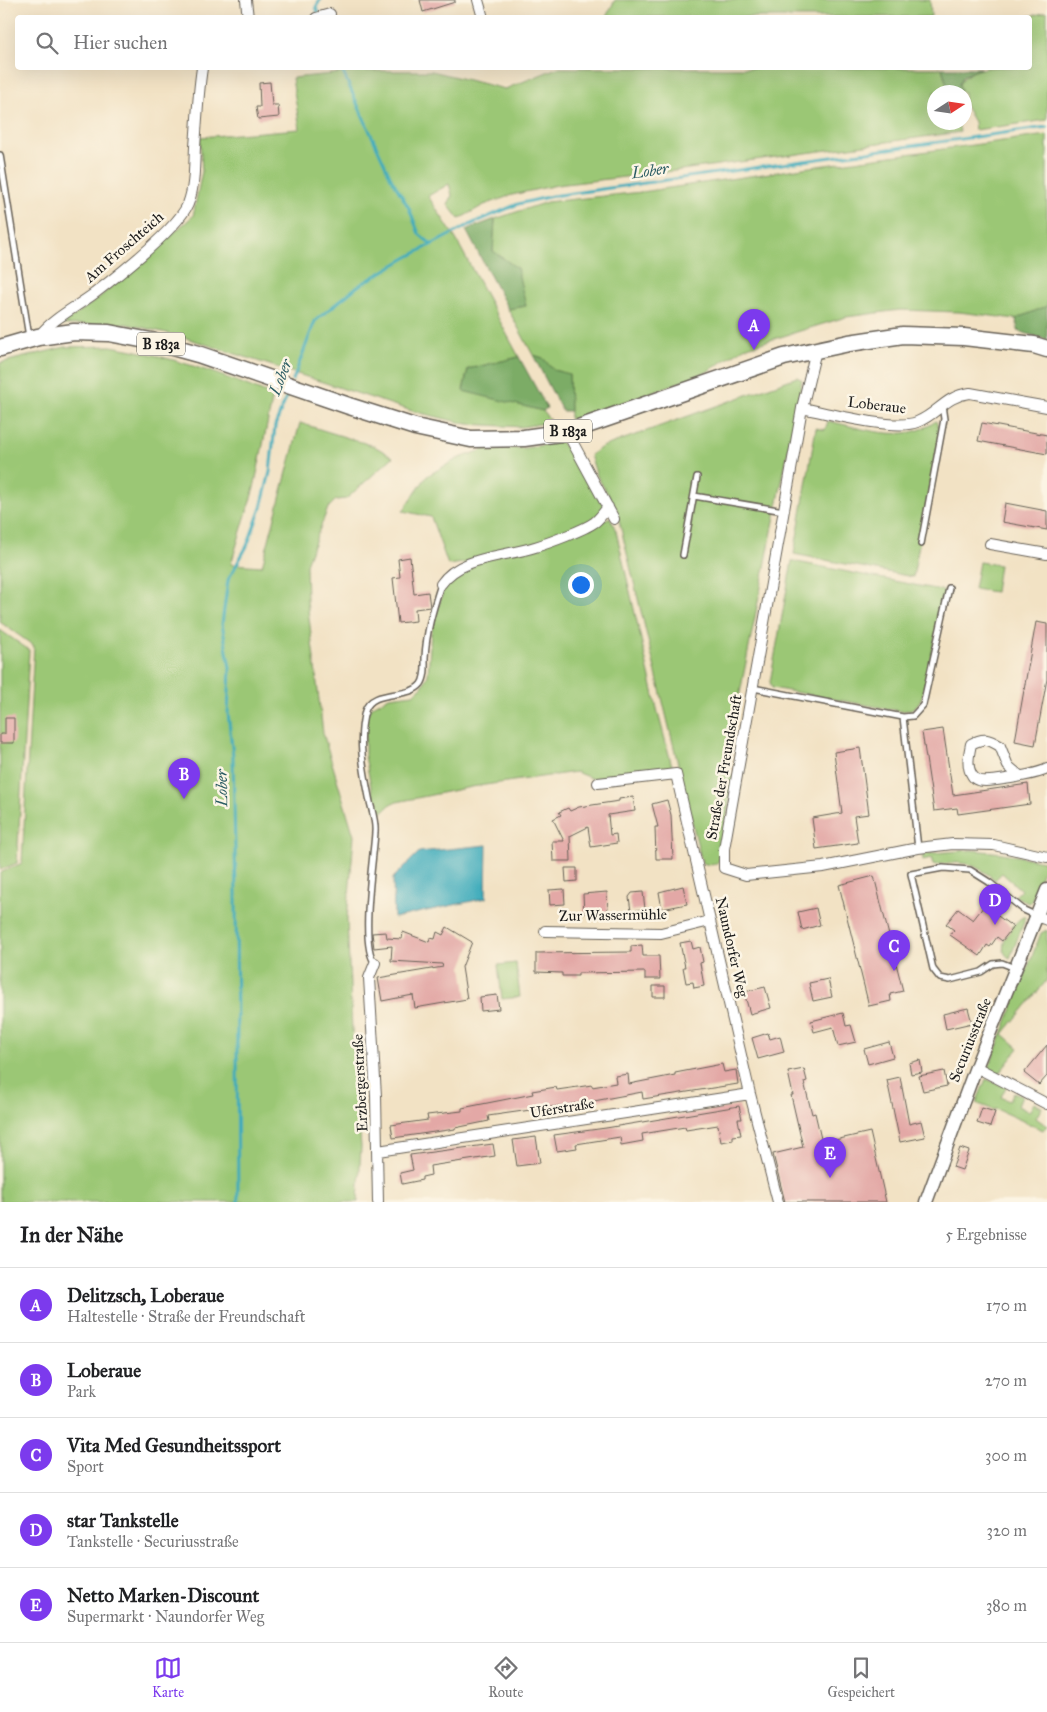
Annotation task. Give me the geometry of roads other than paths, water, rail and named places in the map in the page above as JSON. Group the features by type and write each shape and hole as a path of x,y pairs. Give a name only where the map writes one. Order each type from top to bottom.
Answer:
{"main road":[{"name":"B 183a","path":"0,348 34,338 74,332 109,333 151,341 198,354 314,395 415,426 471,439 524,438 566,432 784,357 849,342 904,335 964,337 1034,345 1047,349"}],"street":[{"path":"246,0 248,15"},
{"path":"478,0 482,15"},
{"name":"Am Froschteich","path":"34,338 47,326 94,294 133,262 178,220 188,204 193,182 198,90 202,70"},
{"name":"Straße der Freundschaft","path":"816,350 802,408 724,849 724,868 746,875 823,867 918,848 952,844 994,845 1047,857"},
{"name":"Loberaue","path":"802,408 874,422 904,425 915,423 928,417 942,404 960,394 970,393 1047,408"},
{"path":"566,432 614,519"},
{"path":"442,584 446,577 456,569 472,562 535,547 572,533 595,522 608,508"},
{"path":"990,544 1047,554"},
{"path":"1020,776 1008,766 1000,746 989,740 979,740 971,744 969,765 972,775 978,780 989,781 1020,776 1047,769"},
{"name":"Naundorfer Weg","path":"598,783 676,774 750,1094 778,1202"},
{"name":"Securiusstraße","path":"926,1202 976,1067 1016,969 1042,918 1047,890"},
{"name":"Zur Wassermühle","path":"545,931 661,932 710,921"},
{"name":"Erzbergerstraße","path":"375,963 369,978 378,1151 378,1202"},
{"path":"976,1067 1047,1104"},
{"name":"Uferstraße","path":"378,1151 750,1094"}],"lane":[{"path":"0,155 34,338"},
{"path":"921,544 944,418 942,404"},
{"path":"683,555 697,478"},
{"path":"694,496 785,511"},
{"path":"375,963 372,959 368,926 369,882 376,828 362,758 361,728 366,708 374,700 387,695 413,690 421,683 425,672 427,630 442,584"},
{"path":"753,688 903,717 913,716 924,704 949,588"},
{"path":"903,717 918,848"},
{"path":"1016,969 1002,963 993,964 981,972 950,980 940,978 932,969 911,874 943,868 970,870 989,882 1024,910 1042,918"}],"water":[{"path":"487,845 486,898 394,918 393,878 419,852"}],"waterway":[{"path":"319,15 316,7 320,0"},
{"path":"342,70 391,178 409,208 419,234 431,244"},
{"name":"Lober","path":"293,380 315,321 358,286 469,225 518,204 552,196 1047,127"},
{"name":"Lober","path":"238,1202 233,756 228,713 230,668 222,624 228,580 247,546 261,508 270,472 275,426 289,391"}],"place":[{"name":"Delitzsch, Loberaue","path":"754,350"},
{"name":"Loberaue","path":"184,799"},
{"name":"star Tankstelle","path":"995,925"},
{"name":"Vita Med Gesundheitssport","path":"894,971"},
{"name":"Netto Marken-Discount","path":"830,1178"}]}
